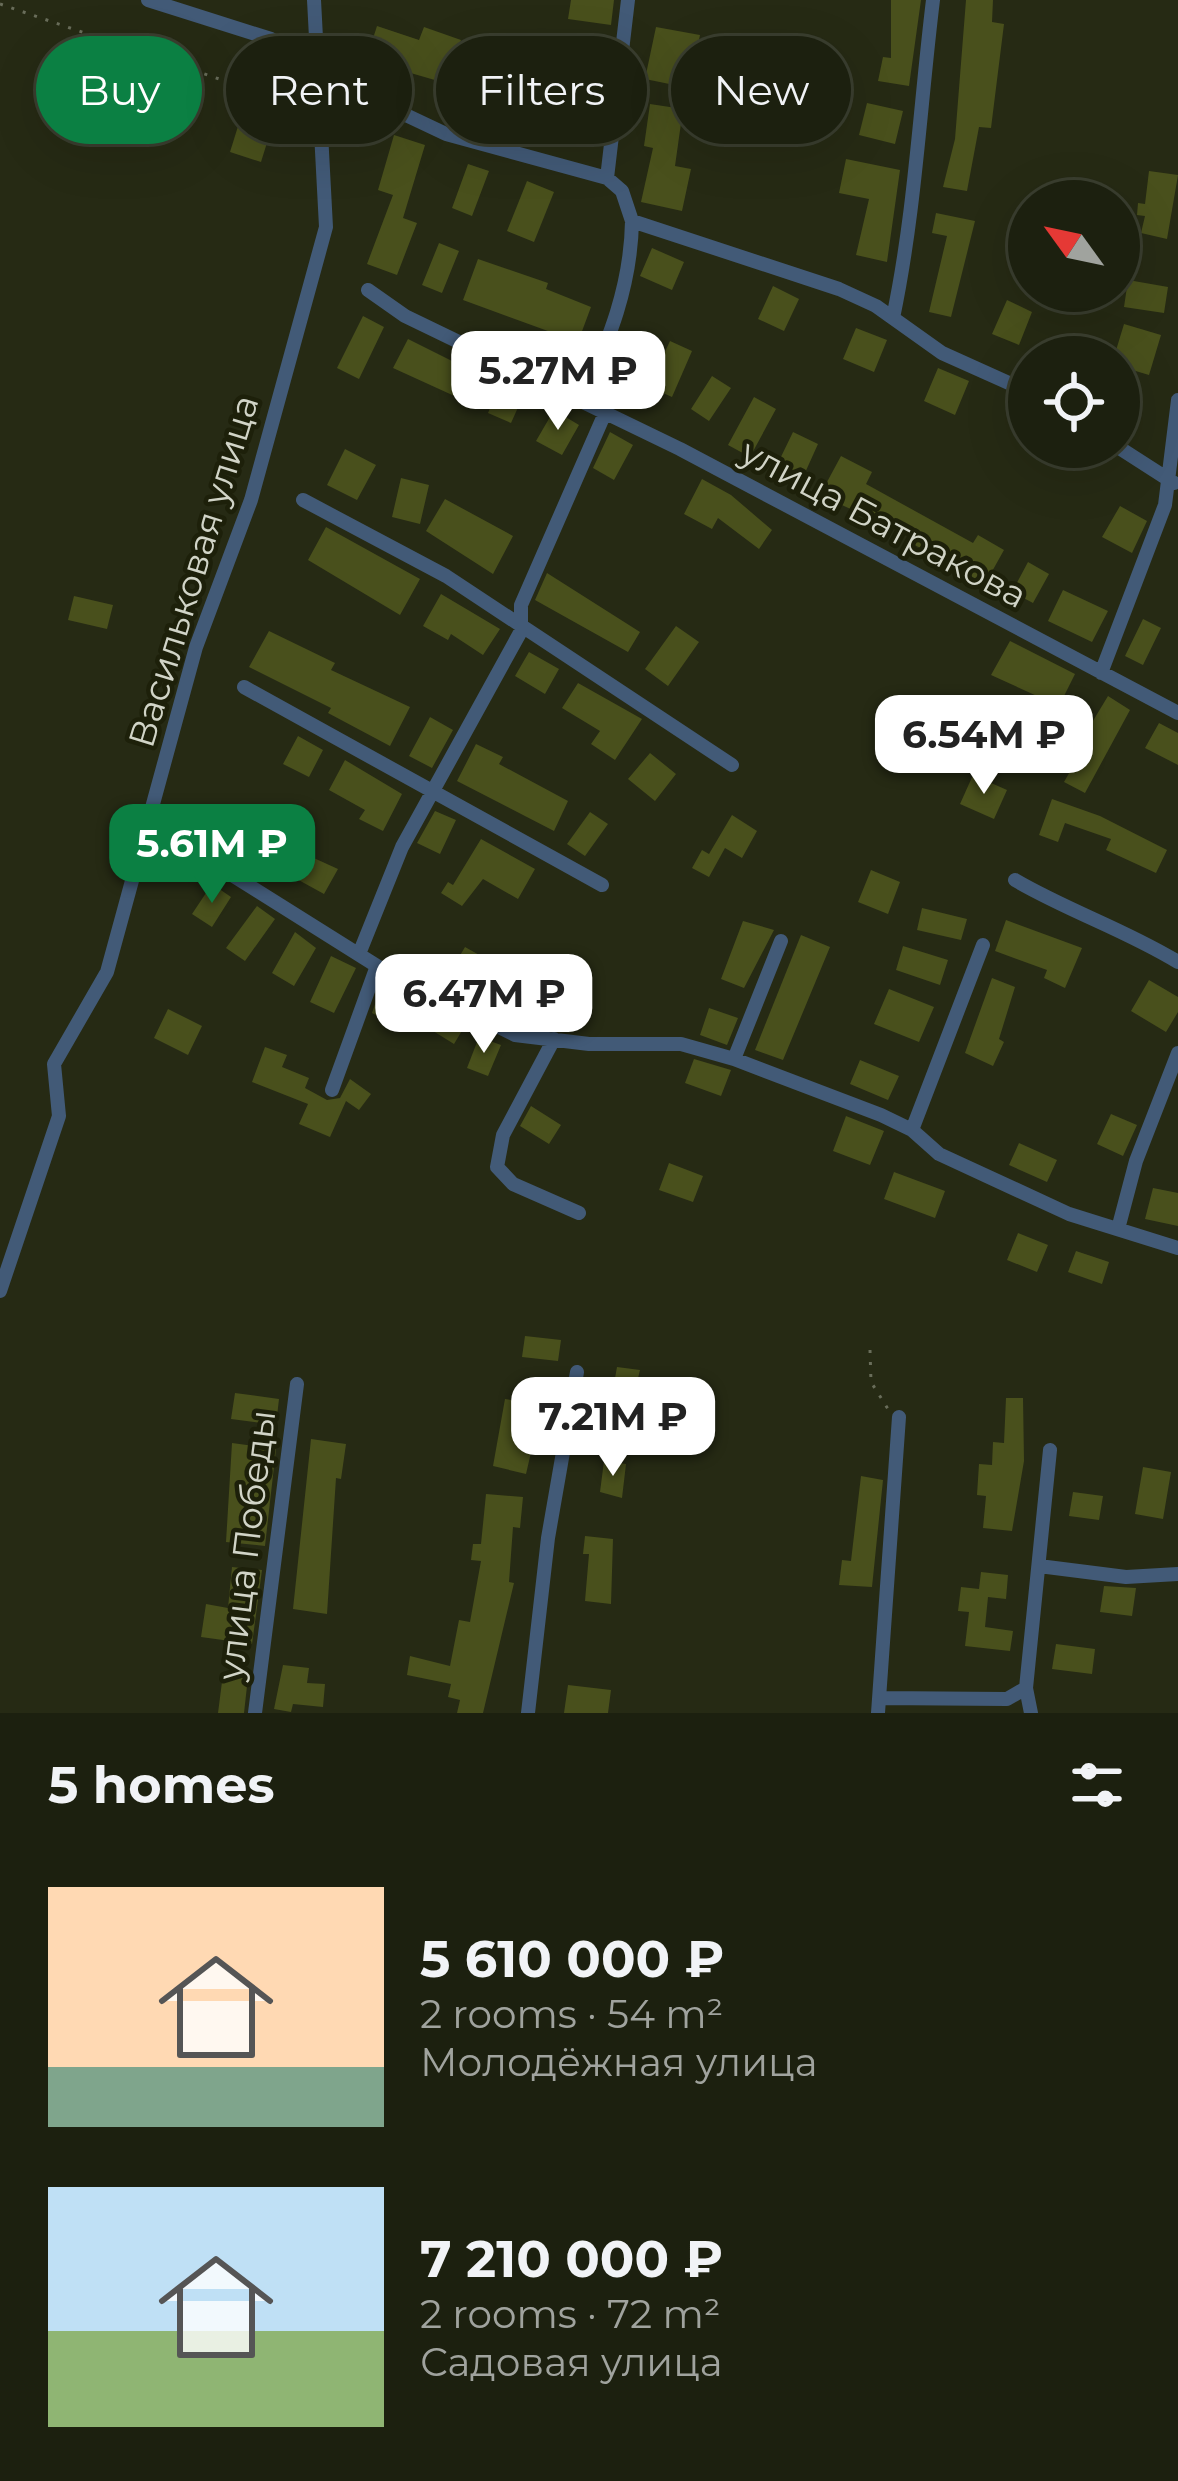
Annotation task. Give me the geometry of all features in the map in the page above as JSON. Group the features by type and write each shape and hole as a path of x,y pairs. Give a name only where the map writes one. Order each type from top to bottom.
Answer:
{"street":[{"path":"148,0 262,36"},
{"name":"Васильковая улица","path":"314,0 315,36"},
{"path":"607,178 628,0"},
{"path":"893,318 910,234 914,150 928,82 933,0"},
{"path":"412,118 446,134 607,178 622,190 632,220 631,262 619,316 582,403"},
{"name":"Васильковая улица","path":"0,1291 59,1116 54,1064 107,972 196,647 251,500 326,226 321,144"},
{"path":"632,220 839,289 893,318 942,353 1008,383"},
{"name":"улица Батракова","path":"368,290 405,316 605,413 1178,712"},
{"path":"1101,673 1174,483 1178,400"},
{"path":"358,954 430,794 521,631 526,593 605,413"},
{"path":"1140,461 1174,483"},
{"path":"303,500 446,576 521,631 732,765"},
{"path":"244,688 602,885"},
{"path":"189,848 377,966 515,1035 590,1044 681,1044 734,1059 911,1130 939,1154 1069,1214 1178,1248"},
{"path":"1015,880 1071,913 1146,942 1178,962"},
{"path":"734,1059 781,940"},
{"path":"911,1130 983,945"},
{"path":"332,1090 377,966"},
{"path":"554,1040 503,1135 497,1167 513,1184 579,1213"},
{"path":"1118,1229 1136,1161 1178,1053"},
{"path":"528,1713 548,1538 577,1372"},
{"name":"улица Победы","path":"255,1713 296,1384"},
{"path":"899,1418 879,1705 1007,1699 1026,1688"},
{"path":"1031,1713 1026,1688 1050,1450"},
{"path":"1039,1566 1126,1577 1178,1574"}],"path":[{"path":"0,4 226,81"},
{"path":"870,1350 871,1382 899,1418"}],"building":[{"path":"571,0 614,0 611,25 568,19"},
{"path":"891,0 921,0 909,86 878,81 883,57 891,58"},
{"path":"966,0 993,0 992,22 1004,24 991,128 979,127 967,191 943,187 955,139"},
{"path":"377,26 407,36 374,36"},
{"path":"424,27 450,36 436,36 436,80 412,73 412,38 419,40"},
{"path":"656,27 700,35 671,36 671,84 647,79"},
{"path":"867,103 903,111 895,144 859,135"},
{"path":"650,104 671,107 671,144 678,144 675,166 691,169 682,211 641,202 653,148 644,146"},
{"path":"412,141 425,145 403,218 417,223 397,275 367,264 393,195 378,190 391,144"},
{"path":"232,144 267,144 261,162 230,152"},
{"path":"846,159 900,170 887,262 856,255 869,199 839,193"},
{"path":"468,164 489,171 472,216 452,208"},
{"path":"1149,171 1178,175 1167,239 1141,233 1145,216 1140,215 1140,203 1145,204"},
{"path":"527,181 554,192 534,242 507,231"},
{"path":"936,213 975,221 951,317 929,312 947,236 932,233"},
{"path":"439,243 459,251 442,293 422,285"},
{"path":"652,248 684,262 672,290 640,276"},
{"path":"478,259 548,283 546,289 591,307 578,342 463,300"},
{"path":"1140,282 1168,287 1164,313 1140,309"},
{"path":"773,286 799,299 784,331 758,319"},
{"path":"1007,300 1008,312 1032,312 1023,336 1008,336 1008,341 992,334"},
{"path":"363,316 384,327 359,379 337,368"},
{"path":"1124,324 1161,335 1149,375 1140,372 1140,336 1120,336"},
{"path":"856,328 887,340 874,372 843,359"},
{"path":"629,336 663,356 670,341 692,351 672,397 609,369"},
{"path":"408,339 474,372 461,399 393,368"},
{"path":"938,368 969,381 955,415 924,401"},
{"path":"712,376 731,388 709,421 691,409"},
{"path":"501,382 525,392 511,423 488,413"},
{"path":"754,397 776,409 750,457 728,445"},
{"path":"554,410 579,425 562,455 536,441"},
{"path":"610,432 633,445 614,480 593,468"},
{"path":"793,432 818,444 804,475 778,463"},
{"path":"345,449 376,465 357,500 327,485"},
{"path":"841,456 872,472 866,484 973,543 978,535 1004,550 985,584 913,544 916,539 820,495"},
{"path":"401,478 429,485 420,524 392,517"},
{"path":"702,479 731,495 772,530 759,549 718,518 712,529 684,514"},
{"path":"445,499 513,536 493,574 426,531"},
{"path":"1120,506 1147,521 1132,553 1102,537"},
{"path":"326,527 420,579 400,615 308,560"},
{"path":"1028,562 1049,574 1033,603 1012,592"},
{"path":"547,573 640,632 628,652 535,600"},
{"path":"1063,590 1108,611 1092,642 1048,621"},
{"path":"441,594 500,629 483,655 451,634 448,640 423,626"},
{"path":"74,596 113,605 107,629 68,620"},
{"path":"1143,619 1161,628 1143,665 1125,656"},
{"path":"676,626 699,642 668,686 645,669"},
{"path":"269,631 335,663 331,670 410,707 390,746 328,713 331,708 249,667"},
{"path":"1010,641 1075,674 1059,706 991,675"},
{"path":"529,652 559,669 545,694 515,676"},
{"path":"578,683 642,719 615,760 591,744 600,731 562,708"},
{"path":"1108,696 1130,710 1085,793 1064,782 1084,747 1079,744"},
{"path":"430,717 453,730 432,768 409,756"},
{"path":"1159,723 1178,733 1178,765 1145,748"},
{"path":"298,736 323,750 309,777 283,764"},
{"path":"476,744 503,757 499,764 568,801 554,831 457,781"},
{"path":"650,753 676,774 655,801 628,779"},
{"path":"345,760 402,794 383,831 359,819 365,810 329,790"},
{"path":"973,775 1007,790 994,819 960,804"},
{"path":"1052,799 1100,816 1167,850 1156,873 1106,850 1111,839 1065,823 1058,842 1039,835"},
{"path":"435,811 456,820 440,854 417,843"},
{"path":"590,812 608,824 585,856 567,844"},
{"path":"732,815 757,831 742,858 725,848 709,877 692,868 702,850 709,854"},
{"path":"238,817 272,839 338,869 324,894 224,839"},
{"path":"481,839 535,869 518,899 483,879 462,906 441,893 448,882 453,885"},
{"path":"871,870 900,882 888,914 858,902"},
{"path":"212,884 231,897 212,927 192,914"},
{"path":"257,906 275,919 245,961 226,948"},
{"path":"922,908 967,919 961,940 917,930"},
{"path":"1006,920 1082,948 1065,988 1044,978 1047,970 995,951"},
{"path":"743,921 774,930 744,988 721,979"},
{"path":"295,932 316,948 294,986 272,973"},
{"path":"801,935 830,947 783,1060 755,1050"},
{"path":"903,946 948,960 940,985 896,970"},
{"path":"465,947 490,961 476,983 452,969"},
{"path":"331,956 356,968 334,1013 310,1002"},
{"path":"992,978 1015,987 999,1039 1004,1042 993,1066 965,1053"},
{"path":"1149,980 1178,997 1178,1012 1166,1032 1131,1011"},
{"path":"381,987 466,1024 454,1044 401,1011 395,1025 372,1013"},
{"path":"889,989 934,1007 919,1042 874,1024"},
{"path":"709,1008 738,1018 727,1045 700,1035"},
{"path":"168,1009 202,1026 188,1055 154,1038"},
{"path":"479,1037 501,1045 488,1076 467,1068"},
{"path":"265,1047 287,1055 282,1067 309,1078 305,1088 327,1100 340,1098 350,1079 371,1094 359,1110 346,1101 330,1137 299,1124 308,1104 252,1082"},
{"path":"694,1059 731,1070 721,1096 685,1083"},
{"path":"860,1060 899,1076 888,1100 850,1084"},
{"path":"531,1106 561,1125 549,1144 520,1126"},
{"path":"1111,1114 1137,1125 1123,1156 1097,1144"},
{"path":"846,1116 884,1131 870,1165 833,1151"},
{"path":"1019,1143 1057,1160 1047,1182 1009,1165"},
{"path":"669,1163 703,1176 693,1202 659,1190"},
{"path":"894,1172 945,1191 935,1218 884,1199"},
{"path":"1153,1188 1178,1193 1178,1226 1145,1219"},
{"path":"1018,1233 1048,1245 1037,1272 1007,1260"},
{"path":"1076,1251 1109,1262 1102,1284 1068,1272"},
{"path":"525,1336 561,1340 558,1361 522,1357"},
{"path":"617,1367 640,1370 623,1440 597,1436 600,1416 608,1417"},
{"path":"235,1393 279,1399 276,1425 231,1419"},
{"path":"1006,1398 1023,1398 1024,1461 1012,1531 983,1528 986,1496 977,1495 979,1464 992,1465 993,1442 1004,1443"},
{"path":"505,1399 542,1405 526,1474 493,1466"},
{"path":"311,1439 346,1444 341,1479 336,1478 327,1614 293,1609"},
{"path":"232,1443 276,1449 265,1546 226,1542"},
{"path":"604,1461 626,1464 622,1498 600,1492"},
{"path":"1143,1467 1171,1472 1163,1519 1135,1514"},
{"path":"861,1476 883,1480 872,1587 839,1585 842,1560 851,1561"},
{"path":"1073,1492 1103,1496 1099,1520 1069,1516"},
{"path":"486,1494 523,1497 520,1528 513,1527 509,1582 514,1583 483,1713 457,1713 460,1700 448,1697 451,1684 407,1675 410,1656 450,1666 459,1620 470,1622 481,1561 471,1560 473,1544 481,1544"},
{"path":"585,1536 613,1539 611,1604 585,1601 589,1554 583,1554"},
{"path":"232,1567 262,1570 252,1644 201,1637 206,1604 228,1608"},
{"path":"981,1572 1008,1575 1006,1599 988,1597 985,1627 1013,1631 1010,1651 965,1646 969,1612 958,1611 961,1587 979,1589"},
{"path":"1104,1586 1136,1588 1132,1616 1100,1612"},
{"path":"1056,1644 1095,1649 1092,1674 1052,1669"},
{"path":"283,1665 309,1668 307,1683 325,1684 323,1707 293,1704 291,1712 274,1709"},
{"path":"223,1674 248,1677 244,1713 218,1713"},
{"path":"568,1685 611,1690 608,1713 564,1713"}]}
